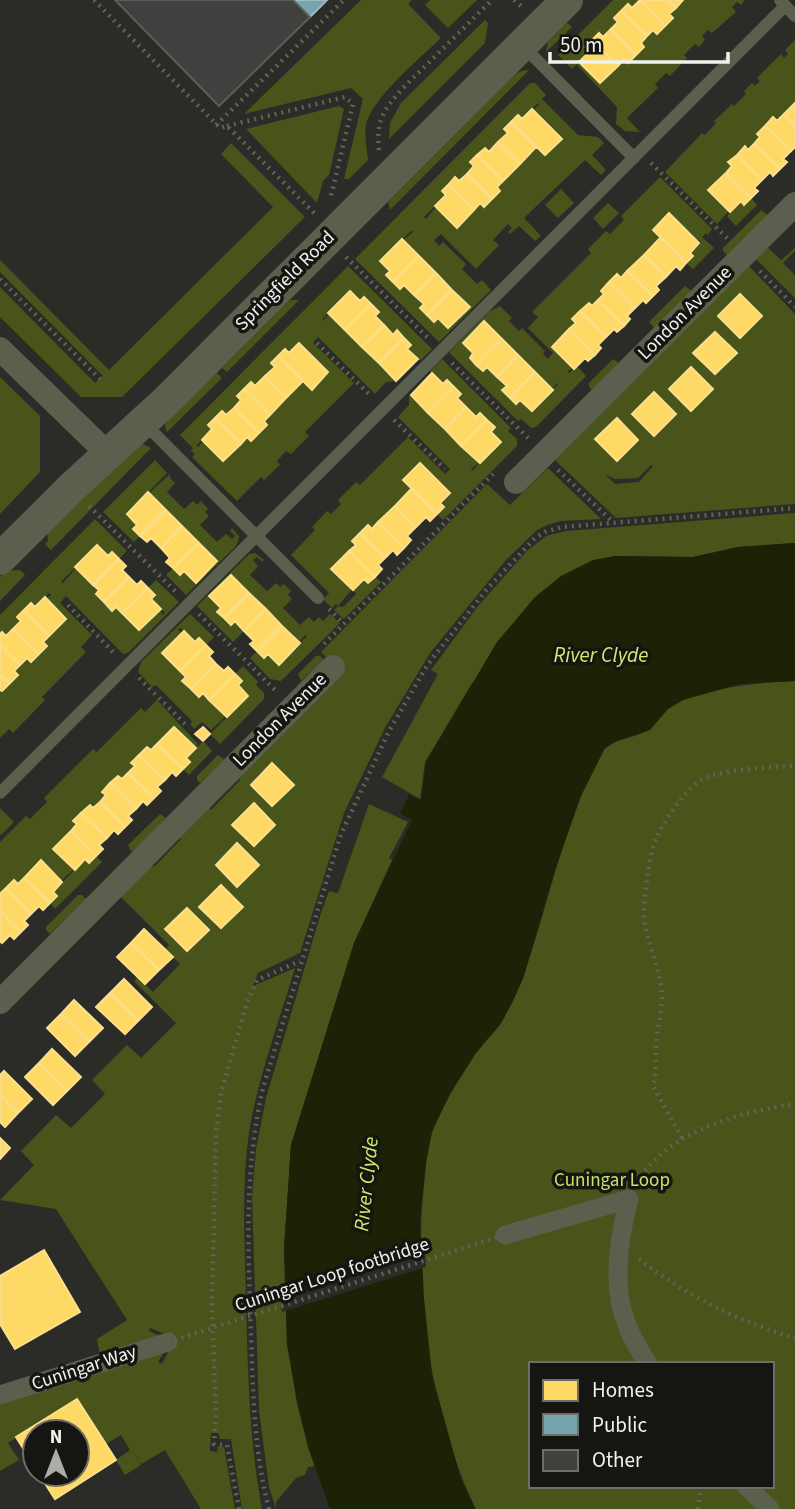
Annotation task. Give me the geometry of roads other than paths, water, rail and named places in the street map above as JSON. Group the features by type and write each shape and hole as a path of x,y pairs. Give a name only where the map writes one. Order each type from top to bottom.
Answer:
{"street":[{"name":"Springfield Road","path":"0,559 143,422 329,228 383,184 567,0"},
{"name":"London Avenue","path":"508,475 795,204"},
{"path":"0,349 108,454"},
{"name":"London Avenue","path":"0,1002 333,667"},
{"path":"505,1235 629,1199 620,1242 621,1305 625,1323 647,1362"},
{"name":"Cuningar Way","path":"0,1395 168,1342"},
{"path":"748,1488 770,1509"}],"lane":[{"path":"0,793 787,7"},
{"path":"522,45 637,155"},
{"path":"143,422 318,598"}],"water":[{"name":"River Clyde","path":"795,543 795,681 740,684 683,700 668,709 650,730 605,748 581,796 555,870 524,976 513,1001 501,1023 476,1053 450,1094 432,1131 420,1218 424,1298 432,1375 461,1479 475,1509 330,1509 308,1447 287,1344 284,1248 291,1145 354,943 412,820 400,814 409,795 421,800 426,762 497,642 535,597 561,576 593,560 615,556 693,557 738,547"}],"park label":[{"name":"Cuningar Loop","path":"612,1180"}]}
